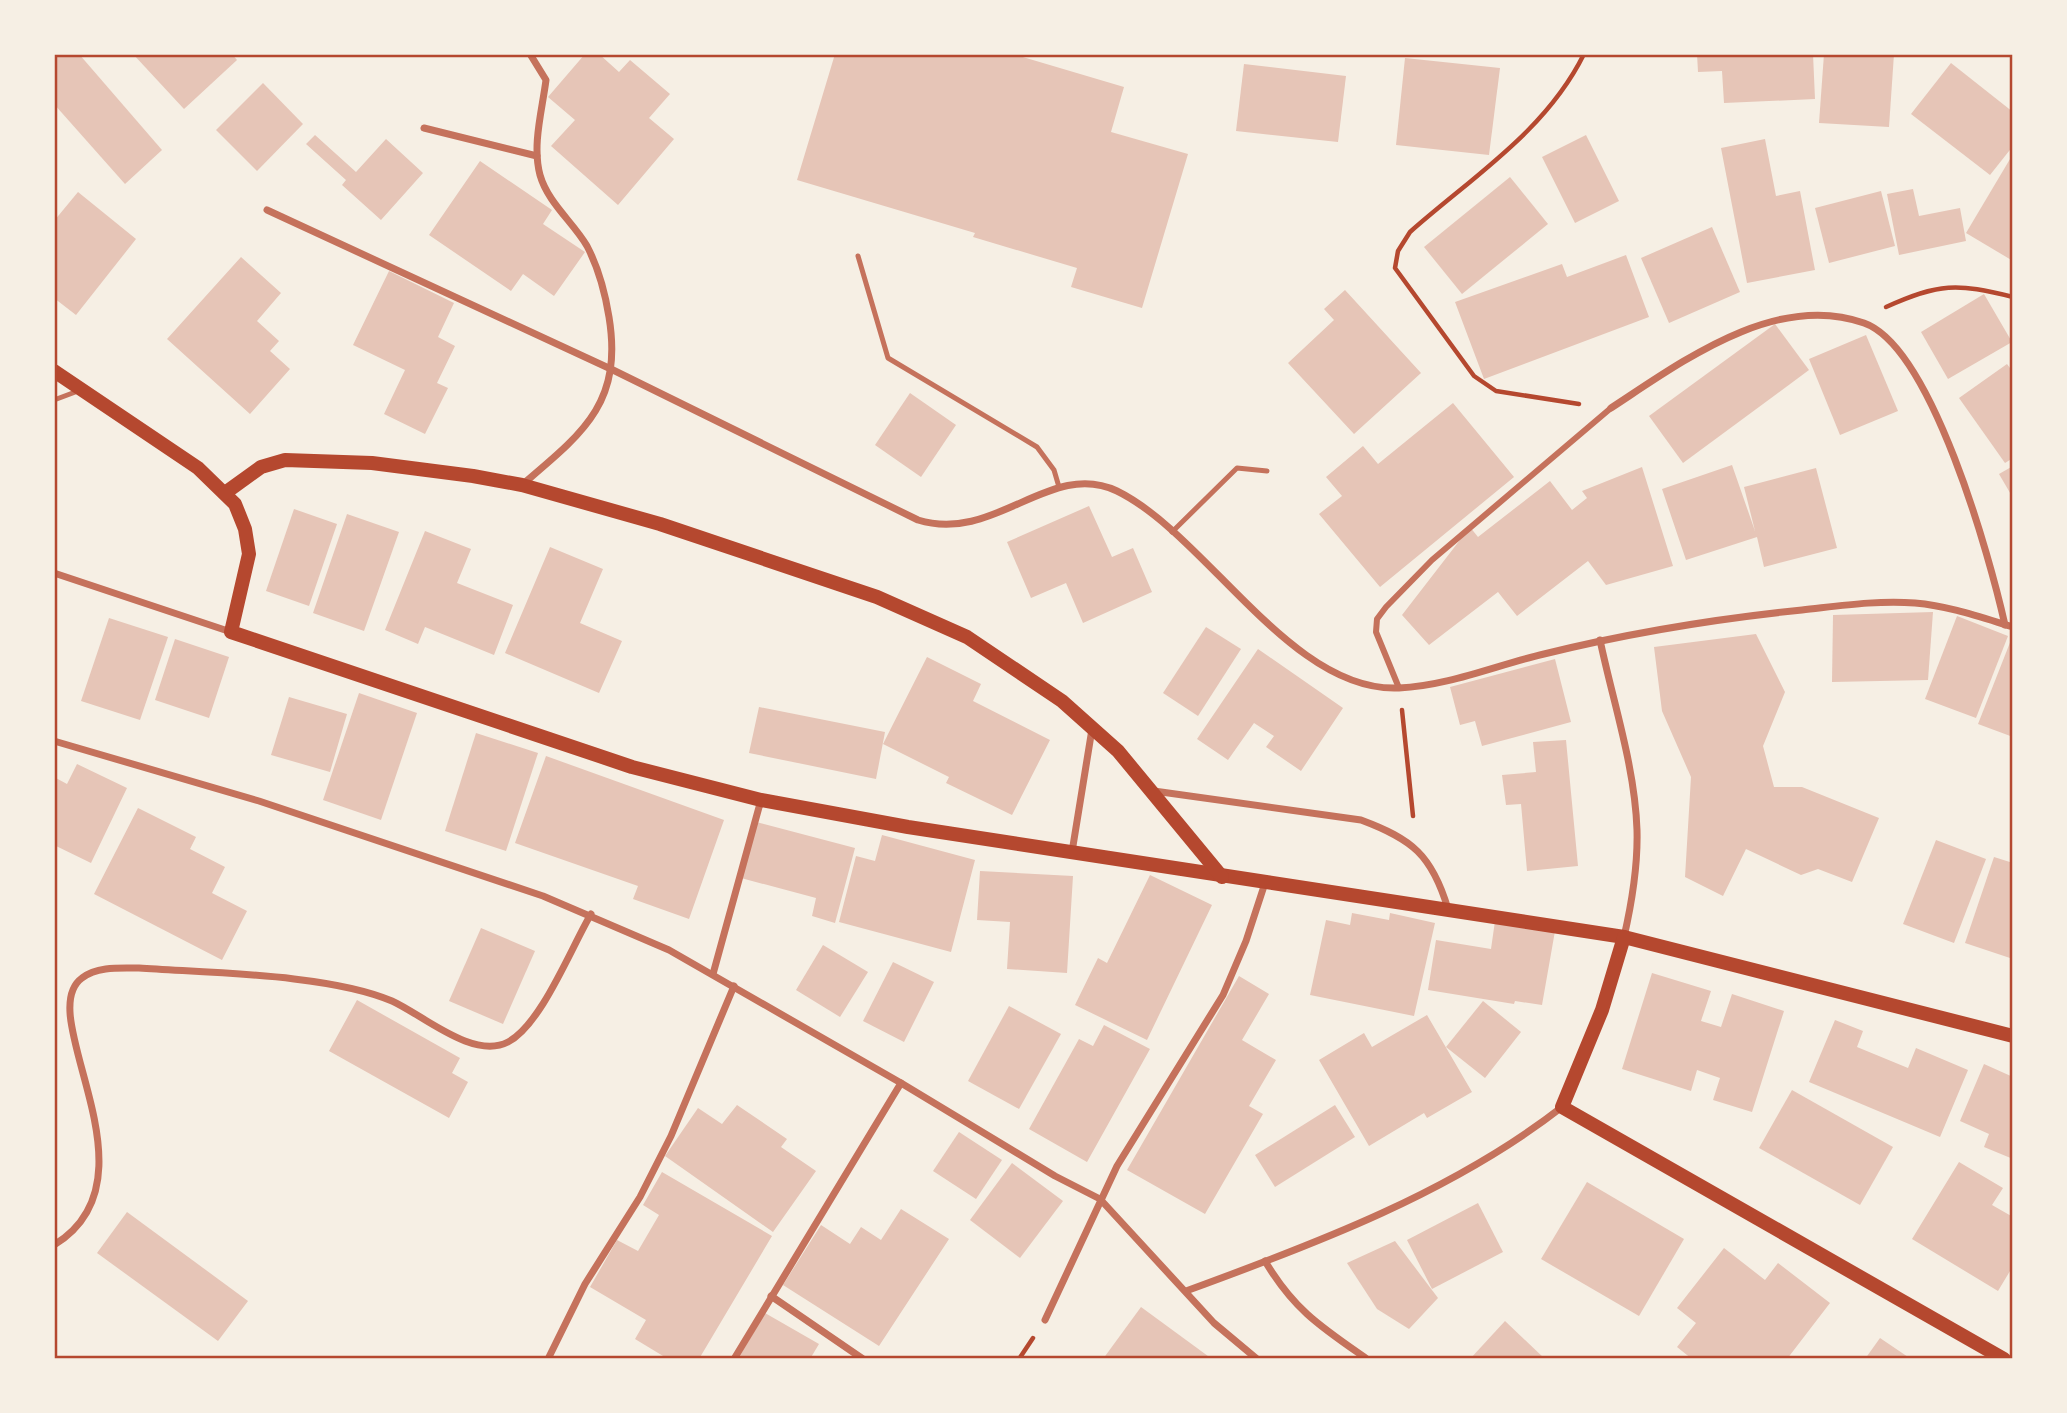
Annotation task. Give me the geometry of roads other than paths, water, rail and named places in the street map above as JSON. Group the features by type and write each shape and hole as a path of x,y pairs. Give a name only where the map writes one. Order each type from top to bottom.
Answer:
{"main road":[{"path":"54,371 192,464 225,493 242,520 249,545 247,572 231,632 632,767 761,800 1222,877 1624,937 2013,1036"},
{"path":"225,493 261,467 280,461 306,459 372,463 522,485 674,529 918,614 967,638 1028,676 1092,727 1118,751 1222,877"},
{"path":"1624,937 1602,1010 1562,1107 2004,1359"}],"street":[{"path":"522,485 588,422 607,390 613,370 609,315 595,262 545,187 537,156 546,80 530,54"},
{"path":"424,128 537,156"},
{"path":"267,211 613,370 873,500 933,525 974,523 1059,486 1080,482 1113,489 1145,509 1172,532 1301,650 1358,682 1399,688 1430,684 1600,640 1741,616 1888,602 1961,611 2009,626"},
{"path":"1399,688 1376,632 1377,620 1432,559 1611,408 1692,355 1739,332 1767,323 1814,317 1864,323 1880,332 1896,349 1941,428 1984,543 2009,626"},
{"path":"54,573 231,632"},
{"path":"1600,640 1632,788 1637,830 1633,897 1624,937"},
{"path":"1072,853 1092,727"},
{"path":"54,741 335,826 592,914 713,974 1055,1176 1100,1199 1214,1323 1257,1359"},
{"path":"1150,790 1350,818 1378,826 1405,838 1422,853 1437,879 1448,909"},
{"path":"713,974 761,800"},
{"path":"1045,1320 1116,1166 1223,995 1246,941 1265,883"},
{"path":"54,1245 71,1235 83,1219 92,1201 97,1171 94,1108 73,1037 68,1009 72,990 81,978 111,968 139,968 352,989 391,1001 458,1038 477,1045 494,1046 507,1043 531,1023 592,914"},
{"path":"548,1359 585,1284 640,1198 671,1136 734,986"},
{"path":"734,1359 901,1083"},
{"path":"1186,1291 1387,1209 1514,1143 1562,1107"},
{"path":"1265,1261 1291,1301 1319,1326 1367,1359"},
{"path":"771,1296 863,1359"}],"lane":[{"path":"858,256 888,358 1037,447 1054,470 1059,486"},
{"path":"54,400 81,390"},
{"path":"1172,532 1237,468 1267,471"}]}
